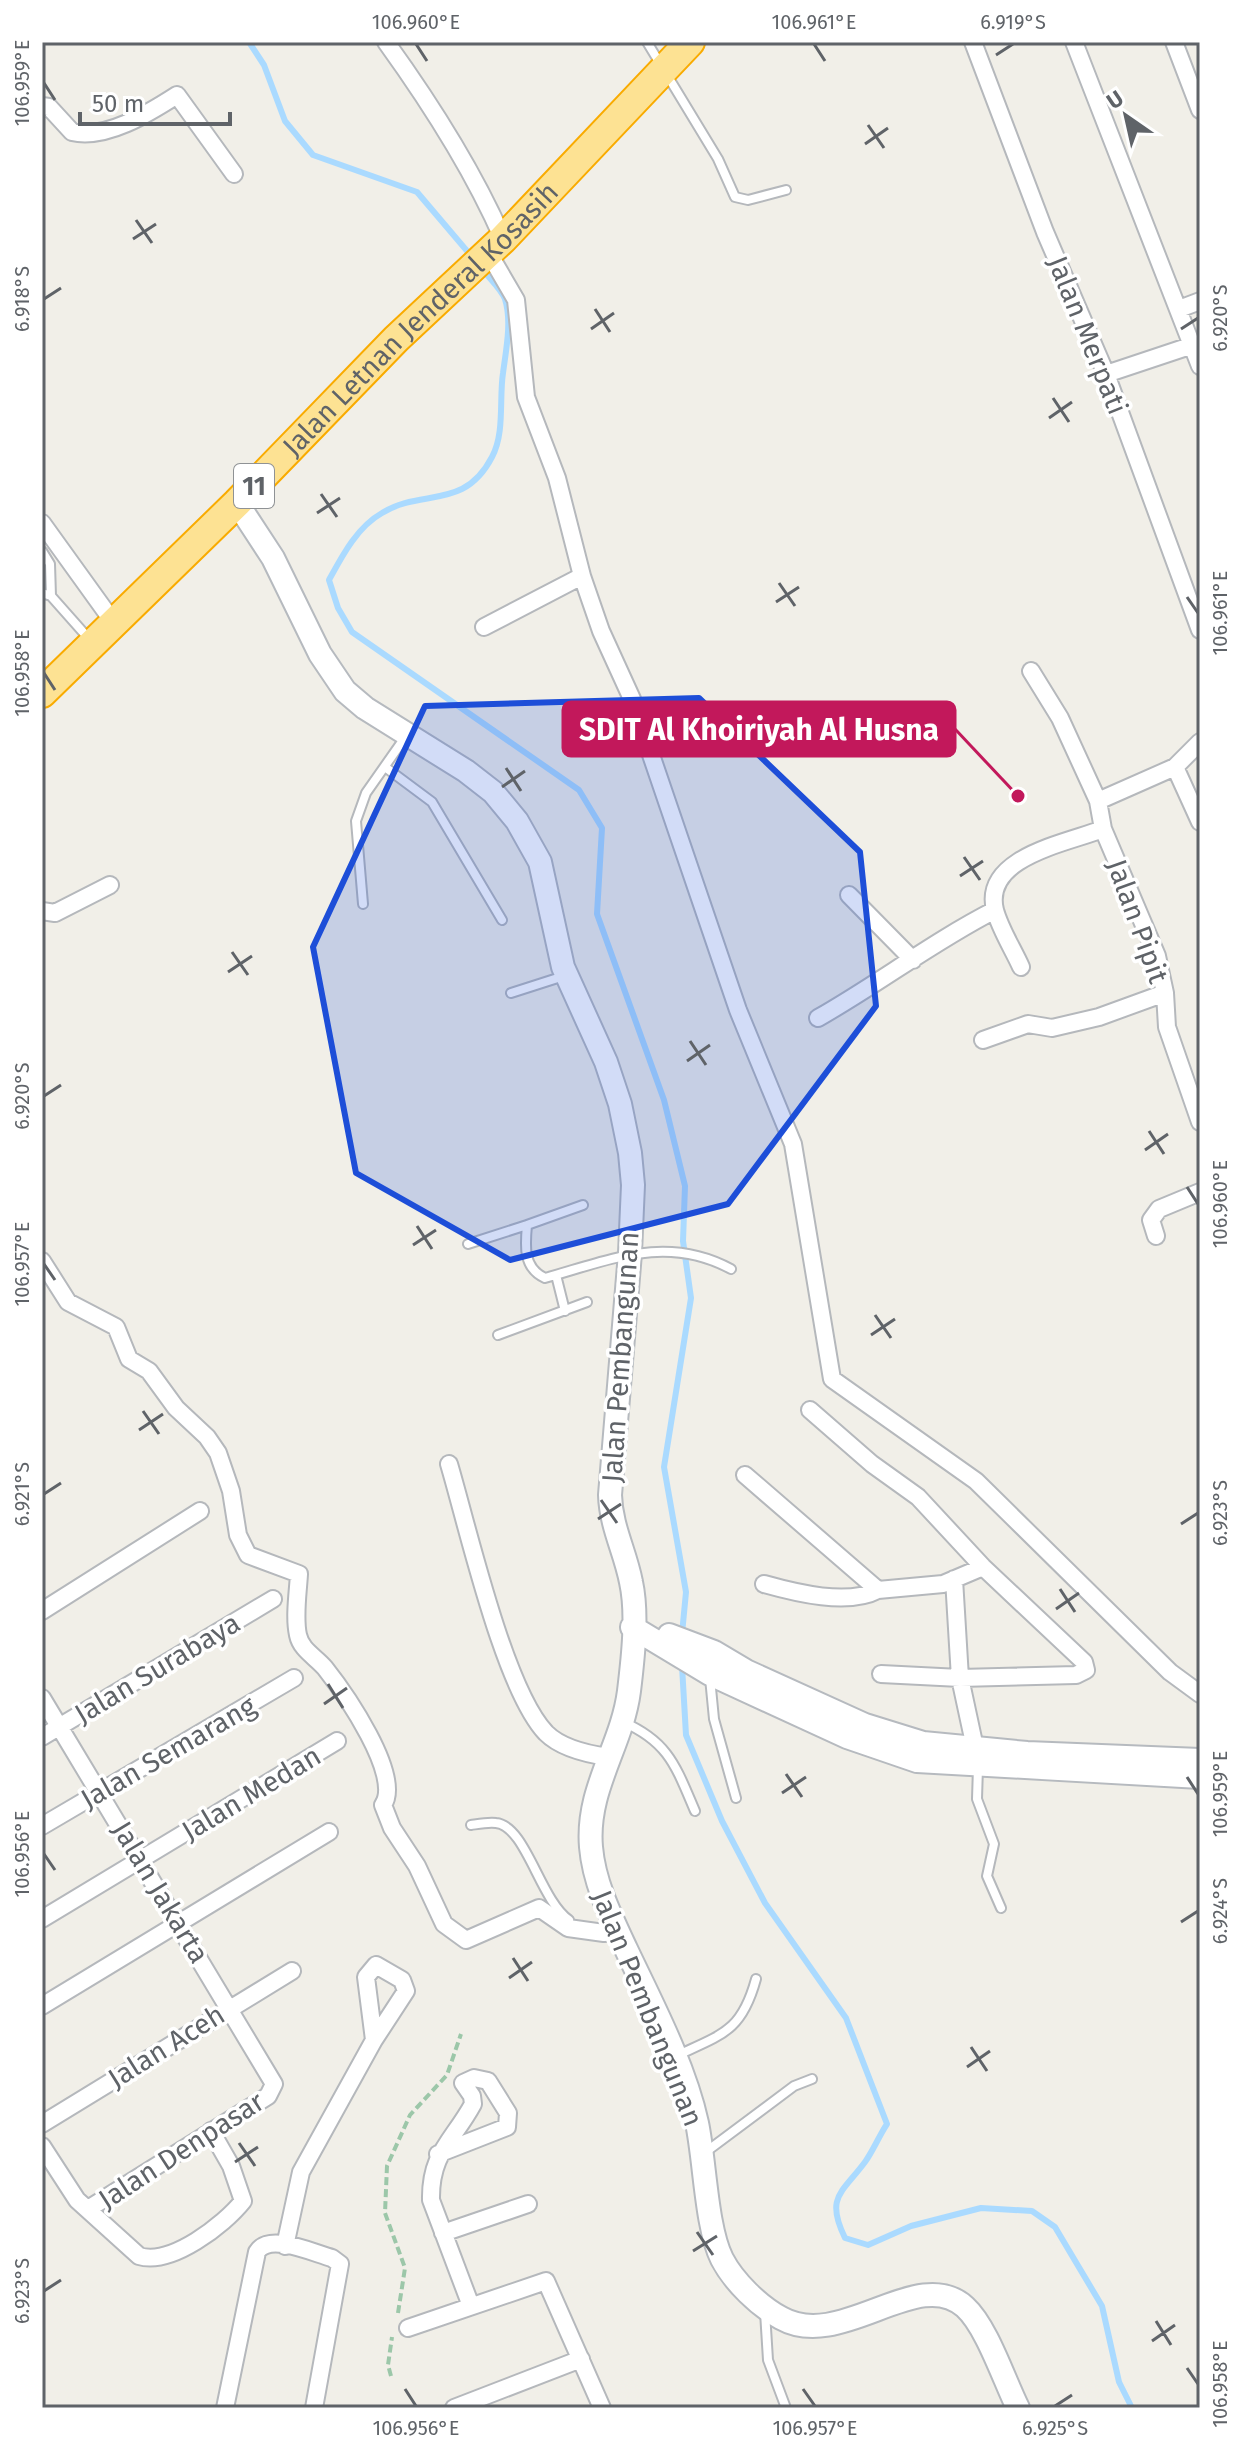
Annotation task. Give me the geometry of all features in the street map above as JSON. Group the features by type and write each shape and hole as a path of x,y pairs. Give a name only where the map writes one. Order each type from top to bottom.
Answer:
{"highway":[{"name":"Jalan Letnan Jenderal Kosasih","path":"42,693 483,256 690,42"}],"street":[{"path":"386,42 490,209 483,256 516,300 526,397 557,478 582,576 601,631 632,699 738,1010 793,1144 832,1379 976,1481 1170,1672 1200,1694"},
{"name":"Jalan Merpati","path":"973,42 1045,232 1106,374 1200,630"},
{"path":"1074,42 1200,366"},
{"path":"1174,42 1200,110"},
{"path":"42,106 49,107 72,132 95,133 147,114 177,95 234,174"},
{"path":"1179,309 1200,301"},
{"path":"1106,374 1193,345"},
{"name":"Jalan Pembangunan","path":"237,503 273,558 335,677 353,698 480,781 517,821 540,862 547,884 557,946 620,1104 633,1185 610,1495 615,1536 632,1584 632,1621 629,1690 622,1722 593,1801 591,1849 594,1868 616,1929 690,2099 717,2247 730,2271 764,2306 795,2324 825,2327 922,2295 957,2301 979,2327 1018,2408"},
{"path":"42,523 114,623"},
{"path":"484,627 582,576"},
{"name":"Jalan Pipit","path":"1031,671 1060,718 1098,801 1103,829 1157,956 1165,993 1167,1027 1200,1122"},
{"path":"1098,801 1175,767 1200,742"},
{"path":"1175,767 1194,793 1200,822"},
{"path":"1021,967 995,910 995,888 1011,866 1103,829"},
{"path":"42,911 55,913 110,885"},
{"path":"849,895 913,960"},
{"path":"818,1018 959,928 995,910"},
{"path":"983,1040 1028,1024 1052,1028 1074,1024 1165,993"},
{"path":"1156,1236 1151,1220 1159,1209 1200,1192"},
{"path":"42,1261 68,1302 116,1327 129,1359 149,1371 176,1408 207,1437 218,1453 231,1491 238,1535 248,1555 299,1574 298,1635 304,1649 328,1672 375,1744 388,1791 383,1805 392,1828 413,1858 444,1924 466,1940 539,1908 568,1928 616,1929"},
{"path":"810,1410 872,1464 918,1497 983,1567 1084,1662 1086,1670 1076,1675 960,1678 881,1674"},
{"path":"449,1464 504,1651 537,1722 549,1736 565,1745 608,1757"},
{"path":"745,1475 878,1590"},
{"path":"42,1611 200,1511"},
{"path":"764,1584 838,1598 867,1596 878,1590 943,1584 983,1567"},
{"path":"954,1579 960,1678 977,1758"},
{"name":"Jalan Surabaya","path":"42,1737 273,1599"},
{"path":"632,1621 701,1658 746,1671 865,1725 977,1758 1200,1777"},
{"name":"Jalan Semarang","path":"42,1826 294,1678"},
{"name":"Jalan Jakarta","path":"42,1698 270,2074 273,2089"},
{"name":"Jalan Medan","path":"42,1919 337,1741"},
{"path":"977,1758 1200,1760"},
{"path":"42,2006 329,1832"},
{"name":"Jalan Aceh","path":"42,2124 292,1971"},
{"path":"285,2246 301,2172 374,2040"},
{"path":"438,2154 496,2134 509,2124 506,2108 488,2081 474,2078 463,2083 472,2096 473,2104 438,2154 431,2200 471,2306"},
{"name":"Jalan Denpasar","path":"88,2209 268,2096 273,2089"},
{"path":"42,2146 77,2200 139,2256 162,2258 184,2249 238,2207 244,2198 231,2166 211,2131"},
{"path":"443,2233 528,2204"},
{"path":"225,2408 257,2252 268,2243 332,2258 341,2267 314,2408"},
{"path":"399,2327 546,2281 602,2408"},
{"path":"454,2408 581,2359"}],"lane":[{"path":"647,42 718,159 735,197 744,200 786,190"},
{"path":"42,551 50,564 47,594 93,643"},
{"path":"363,904 356,821 366,793 407,735"},
{"path":"385,767 432,802 502,920"},
{"path":"511,993 567,975"},
{"path":"468,1244 583,1205"},
{"path":"527,1225 528,1263 536,1274 545,1278 630,1253 691,1253 731,1269"},
{"path":"556,1275 565,1311"},
{"path":"498,1335 587,1302"},
{"path":"701,1658 736,1798"},
{"path":"622,1722 645,1732 668,1753 695,1811"},
{"path":"977,1758 977,1799 994,1844 987,1876 1001,1908"},
{"path":"471,1825 497,1822 514,1832 547,1896 566,1918 578,1924 616,1929"},
{"path":"673,2057 741,2020 748,2009 756,1979"},
{"path":"702,2154 794,2086 812,2079"},
{"path":"764,2306 768,2360 786,2408"}],"path":[{"path":"391,2376 388,2355 399,2327 405,2282 403,2256 385,2213 387,2166 410,2115 447,2075 461,2034"}],"highlighted area":[{"path":"699,698 860,852 876,1006 728,1204 510,1260 356,1173 313,947 425,706"}],"waterway":[{"path":"249,42 264,65 285,121 313,155 417,192 473,258"},
{"path":"483,270 503,295 508,317 500,427 492,457 469,485 442,496 397,506 373,519 351,543 329,580 338,608 352,632 579,790 602,828 597,914 664,1100 685,1186 683,1241 691,1298 664,1467 686,1592 682,1634"},
{"path":"682,1666 686,1735 722,1821 765,1903 846,2018 887,2124 836,2204 845,2238 868,2245 911,2226 981,2208 1032,2211 1055,2227 1102,2306 1119,2382 1132,2408"}],"place":[{"name":"SDIT Al Khoiriyah Al Husna","path":"1018,796"}]}
